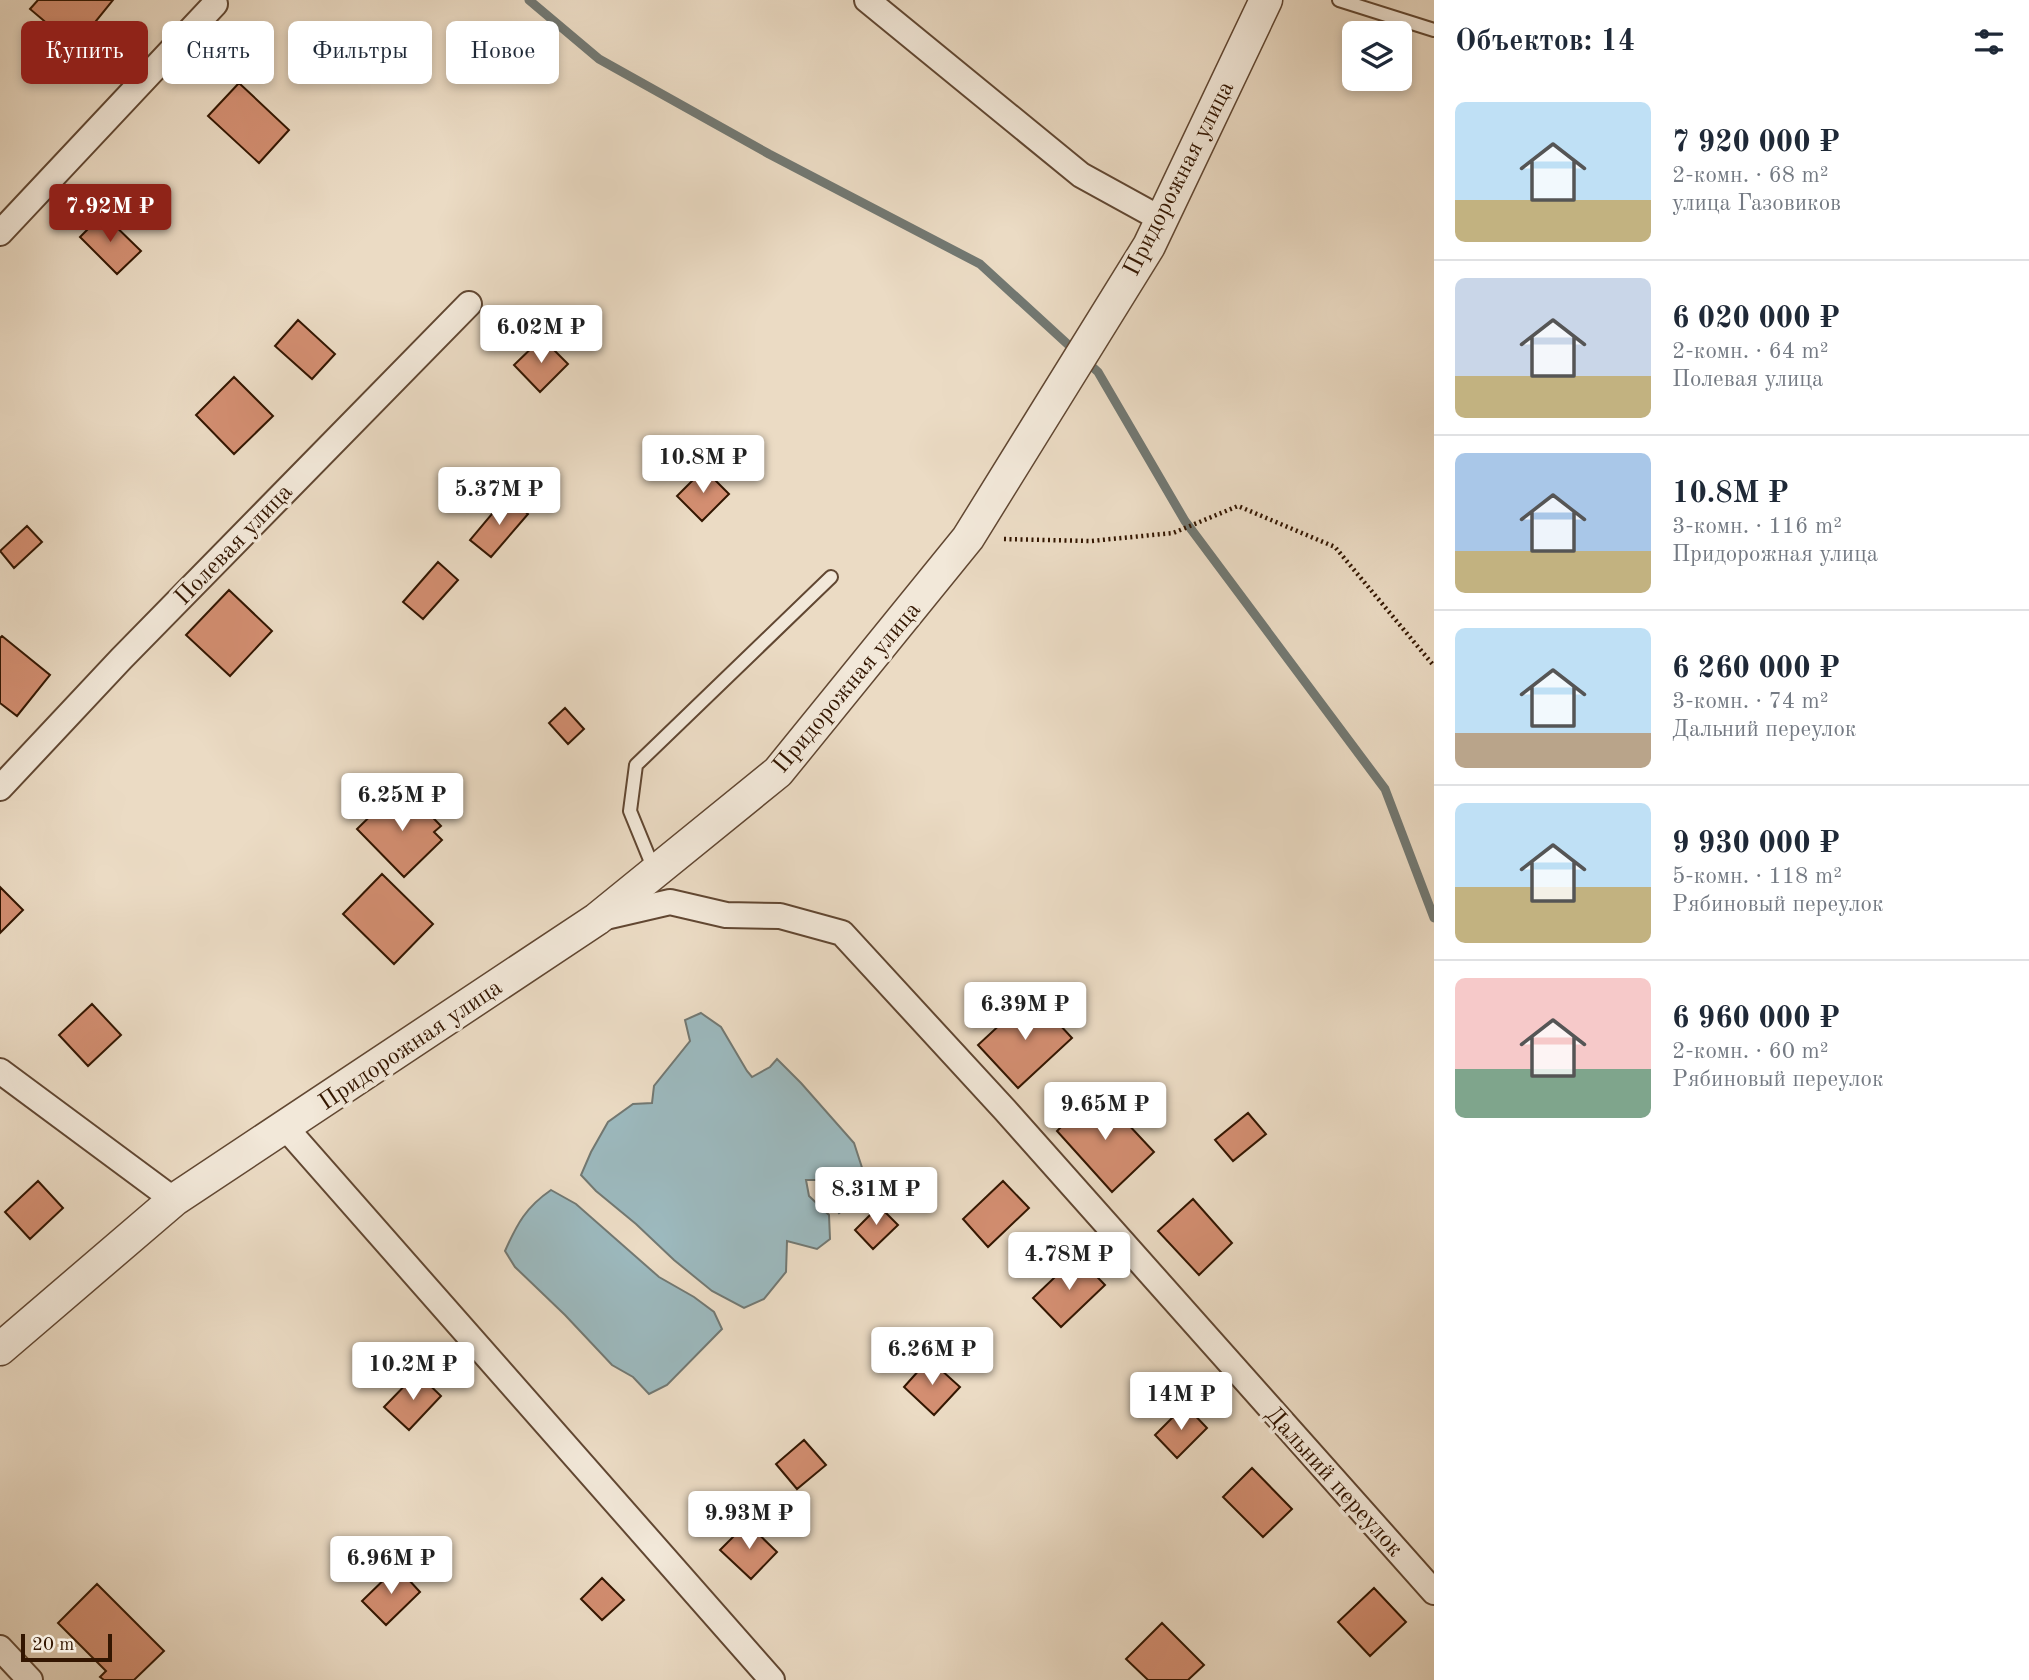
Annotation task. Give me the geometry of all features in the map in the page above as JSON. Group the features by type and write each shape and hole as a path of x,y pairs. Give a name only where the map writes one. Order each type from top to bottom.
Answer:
{"street":[{"path":"867,0 1081,175 1161,219"},
{"name":"Придорожная улица","path":"0,1349 174,1200 597,919 778,772 968,538 1149,246 1266,0"},
{"path":"0,233 215,4"},
{"name":"Полевая улица","path":"0,788 121,659 469,304"},
{"name":"Дальний переулок","path":"597,919 670,902 726,915 780,916 842,933 1005,1110 1434,1592"},
{"path":"0,1071 174,1200"},
{"path":"285,1127 772,1680"},
{"path":"0,1648 30,1680"}],"lane":[{"path":"1339,0 1434,30"},
{"path":"655,872 630,811 636,765 831,577"}],"path":[{"path":"968,538 1091,541 1173,533 1238,506 1335,547 1434,666"}],"water":[{"path":"701,1013 721,1027 752,1077 770,1067 777,1059 801,1083 854,1143 868,1186 857,1200 839,1213 825,1195 820,1180 806,1180 809,1196 829,1215 830,1239 817,1249 787,1241 786,1272 764,1299 744,1308 712,1291 674,1260 581,1175 608,1122 633,1104 652,1103 654,1086 690,1041 685,1020"},
{"path":"551,1190 576,1204 659,1277 714,1312 722,1329 667,1385 649,1394 633,1377 612,1365 515,1267 505,1251 523,1217"}],"building":[{"path":"38,0 113,0 96,21 44,21 30,9"},
{"path":"240,84 289,130 259,163 208,116"},
{"path":"103,214 141,251 117,274 80,237"},
{"path":"298,320 335,354 312,379 275,346"},
{"path":"542,338 568,364 540,392 514,365"},
{"path":"234,377 273,416 234,454 196,415"},
{"path":"704,469 729,494 702,521 677,496"},
{"path":"507,496 528,514 491,557 470,540"},
{"path":"27,526 42,542 14,568 0,551"},
{"path":"438,562 458,580 423,619 403,602"},
{"path":"229,590 272,631 230,676 186,635"},
{"path":"2,636 50,675 17,716 0,703"},
{"path":"565,708 584,729 568,744 549,723"},
{"path":"395,792 406,803 412,796 441,826 434,832 442,840 404,877 357,829"},
{"path":"382,874 433,924 394,964 343,914"},
{"path":"0,887 23,910 0,933"},
{"path":"1032,995 1072,1038 1018,1088 978,1045"},
{"path":"92,1004 121,1035 88,1066 59,1035"},
{"path":"1097,1091 1154,1152 1112,1192 1057,1131"},
{"path":"1248,1113 1266,1134 1233,1161 1215,1140"},
{"path":"38,1181 63,1208 30,1239 5,1212"},
{"path":"1003,1181 1029,1208 988,1247 963,1219"},
{"path":"1193,1199 1232,1243 1199,1275 1158,1231"},
{"path":"879,1206 898,1225 873,1249 855,1230"},
{"path":"1077,1256 1105,1285 1061,1327 1033,1298"},
{"path":"929,1359 960,1387 934,1415 904,1387"},
{"path":"417,1373 441,1396 409,1430 384,1407"},
{"path":"1185,1405 1207,1428 1177,1458 1155,1435"},
{"path":"804,1440 826,1465 797,1489 776,1464"},
{"path":"1252,1468 1292,1509 1263,1537 1223,1497"},
{"path":"747,1523 777,1552 751,1579 720,1550"},
{"path":"397,1567 420,1592 386,1625 362,1601"},
{"path":"602,1578 624,1600 602,1620 581,1599"},
{"path":"97,1584 164,1651 134,1680 104,1680 100,1677 106,1671 58,1623"},
{"path":"1374,1588 1406,1622 1370,1656 1338,1622"},
{"path":"1162,1623 1204,1665 1188,1680 1148,1680 1126,1659"}],"waterway":[{"path":"529,0 599,59 769,154 980,264 1098,372 1185,521 1385,789 1434,918"}]}
